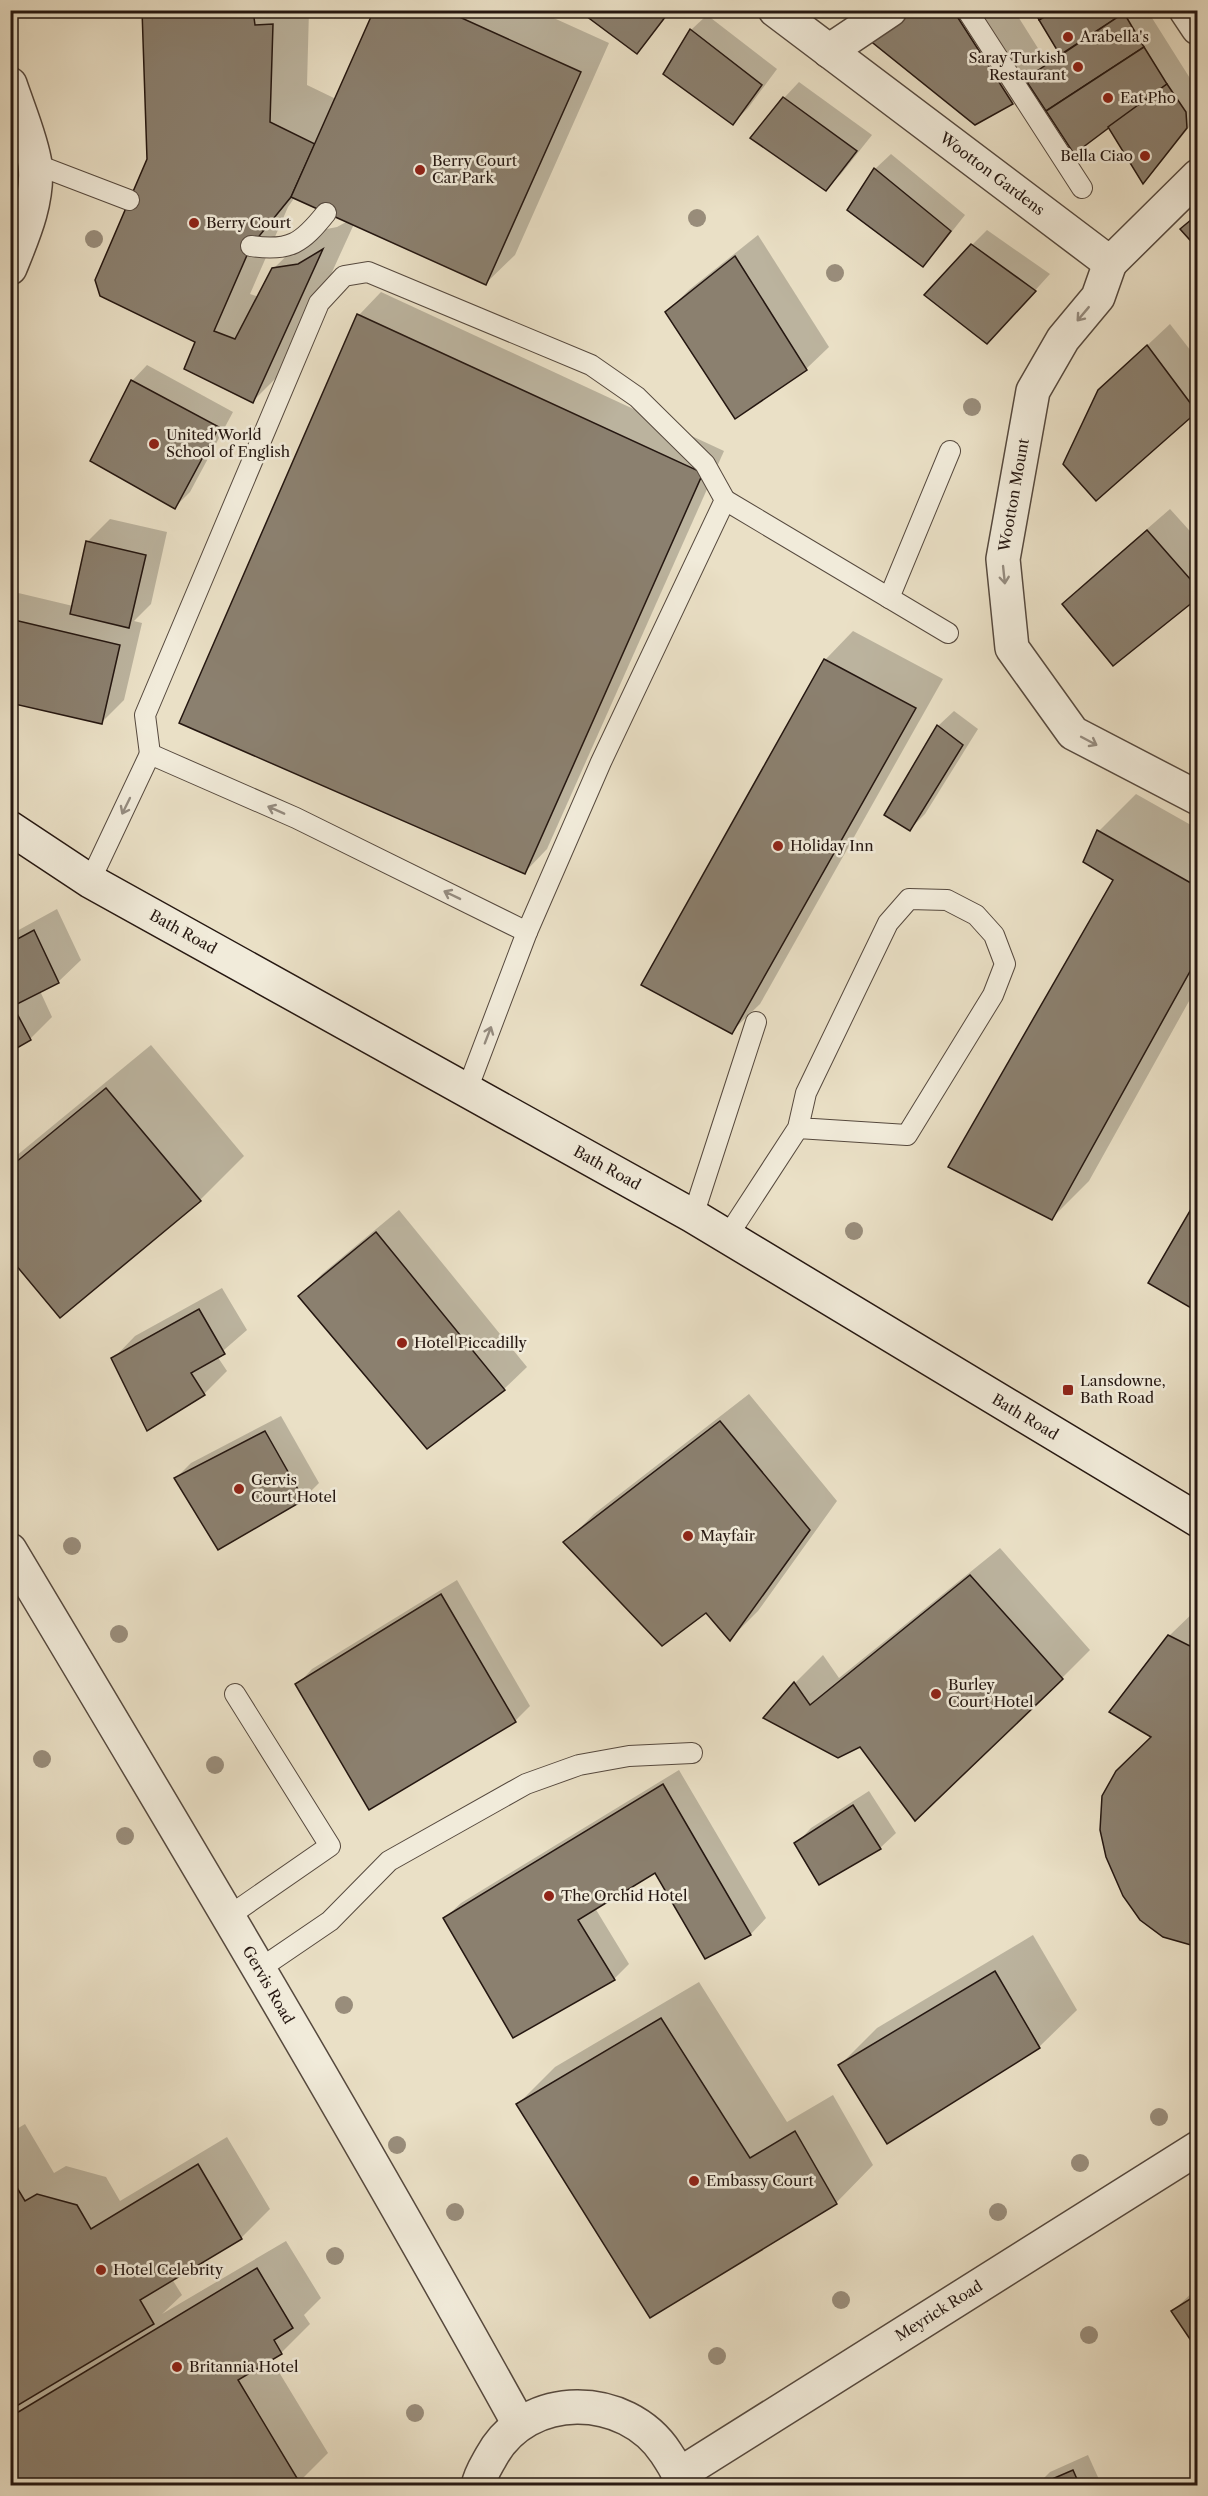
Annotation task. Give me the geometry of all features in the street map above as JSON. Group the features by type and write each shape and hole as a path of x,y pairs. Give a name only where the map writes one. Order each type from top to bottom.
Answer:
{"street":[{"name":"Wootton Gardens","path":"776,10 1110,263"},
{"path":"830,51 890,10"},
{"path":"1186,10 1197,28"},
{"path":"10,84 35,164 34,193 25,233 10,268"},
{"path":"1110,263 1197,176"},
{"name":"Wootton Mount","path":"1110,263 1098,297 1063,339 1033,391 1003,559 1012,648 1073,733 1197,798"},
{"name":"Bath Road","path":"10,828 90,881 693,1216 1197,1520"},
{"name":"Gervis Road","path":"10,1550 229,1916 519,2424"},
{"name":"Meyrick Road","path":"681,2480 1197,2148"},
{"path":"478,2486 479,2478 497,2445 519,2424 553,2409 590,2406 626,2416 656,2437 681,2480"}],"lane":[{"path":"967,10 1082,188"},
{"path":"35,164 129,200"},
{"path":"251,246 271,249 291,246 309,235 326,213"},
{"path":"90,881 150,754 146,715 319,303 344,276 368,272 591,365 637,397 705,464 725,500 948,633"},
{"path":"889,597 950,451"},
{"path":"467,1090 527,932 602,762 725,500"},
{"path":"150,754 296,818 527,932"},
{"path":"727,1237 798,1128 806,1093 888,923 909,899 947,900 976,915 994,935 1005,964 993,995 907,1135 798,1128"},
{"path":"693,1216 756,1022"},
{"path":"229,1916 330,1846 235,1694"},
{"path":"258,1970 330,1921 389,1861 526,1784 589,1763 629,1756 692,1753"}],"building":[{"name":"Berry Court","path":"142,10 253,10 255,25 273,24 270,122 315,144 291,197 251,246 214,331 235,339 272,268 298,264 323,249 253,403 184,369 195,342 100,296 95,280 147,159"},
{"name":"Berry Court Car Park","path":"374,10 444,10 581,72 486,285 291,197"},
{"path":"578,10 667,10 669,12 637,54"},
{"path":"897,10 953,10 1013,104 975,125 863,35"},
{"path":"1034,10 1056,10 1039,20"},
{"name":"Arabella's","path":"1056,10 1122,10 1124,13 1060,55 1039,20"},
{"name":"Saray Turkish Restaurant","path":"1124,13 1144,47 1046,111 1025,79"},
{"path":"690,29 762,85 733,125 663,74"},
{"name":"Eat Pho","path":"1144,47 1167,84 1074,154 1046,111"},
{"name":"Bella Ciao","path":"1167,84 1186,112 1187,128 1143,184 1108,127"},
{"path":"783,97 857,151 826,191 750,138"},
{"path":"874,168 951,231 923,267 847,210"},
{"path":"1198,214 1198,249 1180,229"},
{"path":"971,244 1036,291 987,344 924,295"},
{"path":"735,256 807,370 735,419 665,312"},
{"path":"357,314 703,473 525,874 179,723"},
{"path":"1147,345 1197,412 1096,501 1063,464 1098,390"},
{"name":"United World School of English","path":"131,380 219,427 175,509 90,461"},
{"path":"1147,530 1198,588 1198,598 1113,666 1062,604"},
{"path":"86,541 146,555 129,628 70,614"},
{"path":"10,619 120,645 102,724 10,703"},
{"name":"Holiday Inn","path":"824,659 916,708 732,1034 641,985"},
{"path":"937,725 963,745 910,831 884,815"},
{"path":"1097,830 1198,887 1198,957 1052,1220 948,1167 1113,880 1083,862"},
{"path":"34,930 59,983 13,1006 31,1040 10,1052 10,943"},
{"path":"106,1088 201,1201 60,1318 10,1258 10,1167"},
{"path":"1198,1197 1198,1312 1148,1283"},
{"name":"Hotel Piccadilly","path":"376,1232 505,1390 427,1449 298,1296"},
{"path":"199,1309 225,1354 191,1373 205,1395 147,1431 111,1358"},
{"name":"Mayfair","path":"720,1421 810,1530 730,1641 706,1613 662,1646 563,1542"},
{"name":"Gervis Court Hotel","path":"265,1431 304,1500 218,1550 174,1478"},
{"name":"Burley Court Hotel","path":"970,1575 1063,1679 915,1821 860,1747 838,1758 763,1718 794,1682 810,1705"},
{"path":"441,1594 516,1722 369,1810 295,1684"},
{"path":"1168,1635 1198,1650 1198,1947 1163,1937 1140,1920 1123,1896 1106,1857 1100,1830 1102,1796 1116,1771 1151,1737 1109,1712"},
{"name":"The Orchid Hotel","path":"663,1784 751,1935 705,1959 655,1873 578,1920 615,1980 513,2038 443,1918"},
{"path":"853,1805 881,1849 819,1885 794,1843"},
{"path":"995,1971 1040,2048 887,2144 838,2065"},
{"name":"Embassy Court","path":"661,2018 750,2158 795,2131 837,2204 650,2318 516,2104"},
{"name":"Hotel Celebrity","path":"198,2164 242,2239 140,2300 154,2324 10,2410 10,2176 25,2201 37,2194 77,2205 91,2229"},
{"name":"Britannia Hotel","path":"257,2268 293,2328 274,2340 282,2354 238,2380 300,2483 296,2486 10,2486 10,2417"},
{"path":"1198,2294 1198,2351 1171,2311"},
{"path":"1073,2470 1080,2486 1036,2486"}],"place":[{"name":"Arabella's","path":"1068,37"},
{"name":"Saray Turkish Restaurant","path":"1078,67"},
{"name":"Eat Pho","path":"1108,98"},
{"name":"Bella Ciao","path":"1145,156"},
{"name":"Berry Court Car Park","path":"420,170"},
{"name":"Berry Court","path":"194,223"},
{"name":"United World School of English","path":"154,444"},
{"name":"Holiday Inn","path":"778,846"},
{"name":"Hotel Piccadilly","path":"402,1343"},
{"name":"Lansdowne, Bath Road","path":"1068,1390"},
{"name":"Gervis Court Hotel","path":"239,1489"},
{"name":"Mayfair","path":"688,1536"},
{"name":"Burley Court Hotel","path":"936,1694"},
{"name":"The Orchid Hotel","path":"549,1896"},
{"name":"Embassy Court","path":"694,2181"},
{"name":"Hotel Celebrity","path":"101,2270"},
{"name":"Britannia Hotel","path":"177,2367"}]}
